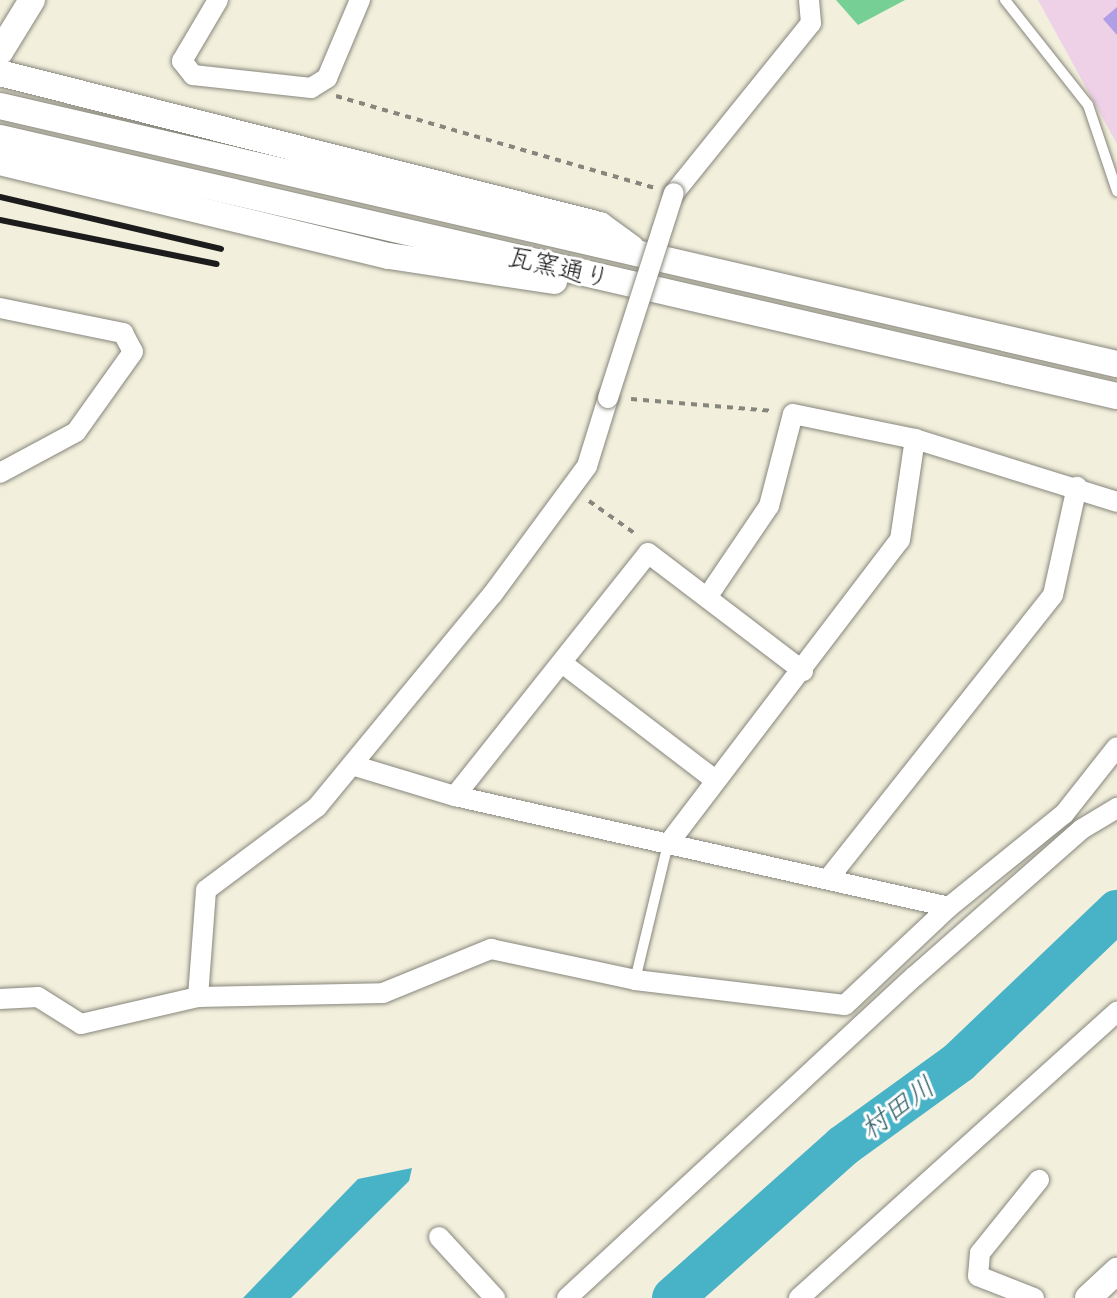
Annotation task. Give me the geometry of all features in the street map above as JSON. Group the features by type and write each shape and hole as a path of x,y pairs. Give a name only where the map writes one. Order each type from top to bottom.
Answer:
{"street":[{"path":"0,52 32,0"},
{"path":"218,0 182,61 193,75 311,88 327,78 360,0"},
{"path":"198,997 206,890 317,807 587,466 674,193 811,23 809,0"},
{"path":"0,73 600,225 641,255"},
{"name":"瓦窯通り","path":"0,106 1117,364"},
{"name":"瓦窯通り","path":"0,138 1117,396"},
{"path":"0,162 389,256 588,287 629,283"},
{"path":"0,308 123,333 133,352 76,432 0,473"},
{"path":"708,596 769,506 793,414 915,439 1077,487 1117,502"},
{"path":"668,844 900,540 915,439"},
{"path":"828,879 1053,595 1077,487"},
{"path":"455,796 648,553 803,671"},
{"path":"562,663 715,780"},
{"path":"0,999 38,997 81,1024 198,997 383,993 491,949 635,980 845,1005 949,907 1064,814 1117,747"},
{"path":"352,765 455,796 949,907"},
{"path":"567,1298 915,976 1082,829 1117,808"},
{"path":"799,1298 1117,1012"},
{"path":"1034,1298 978,1276 980,1253 1039,1180"},
{"path":"439,1237 495,1298"},
{"path":"1088,1298 1117,1271"}],"lane":[{"path":"1005,0 1088,105 1117,191"},
{"path":"635,980 668,844"}],"path":[{"path":"311,88 674,193"},
{"path":"608,398 793,414"},
{"path":"570,488 643,540 648,553"}],"shaded area":[{"path":"1038,0 1117,0 1117,144"}],"green space":[{"path":"836,0 905,0 858,25"}],"water":[{"path":"412,1168 409,1181 291,1298 243,1298 358,1179"}],"building":[{"path":"1117,7 1117,35 1103,19"}],"waterway":[{"name":"村田川","path":"673,1298 843,1146 959,1062 1117,911"}],"railway":[{"path":"0,197 221,249"},
{"path":"0,220 217,264"}]}
